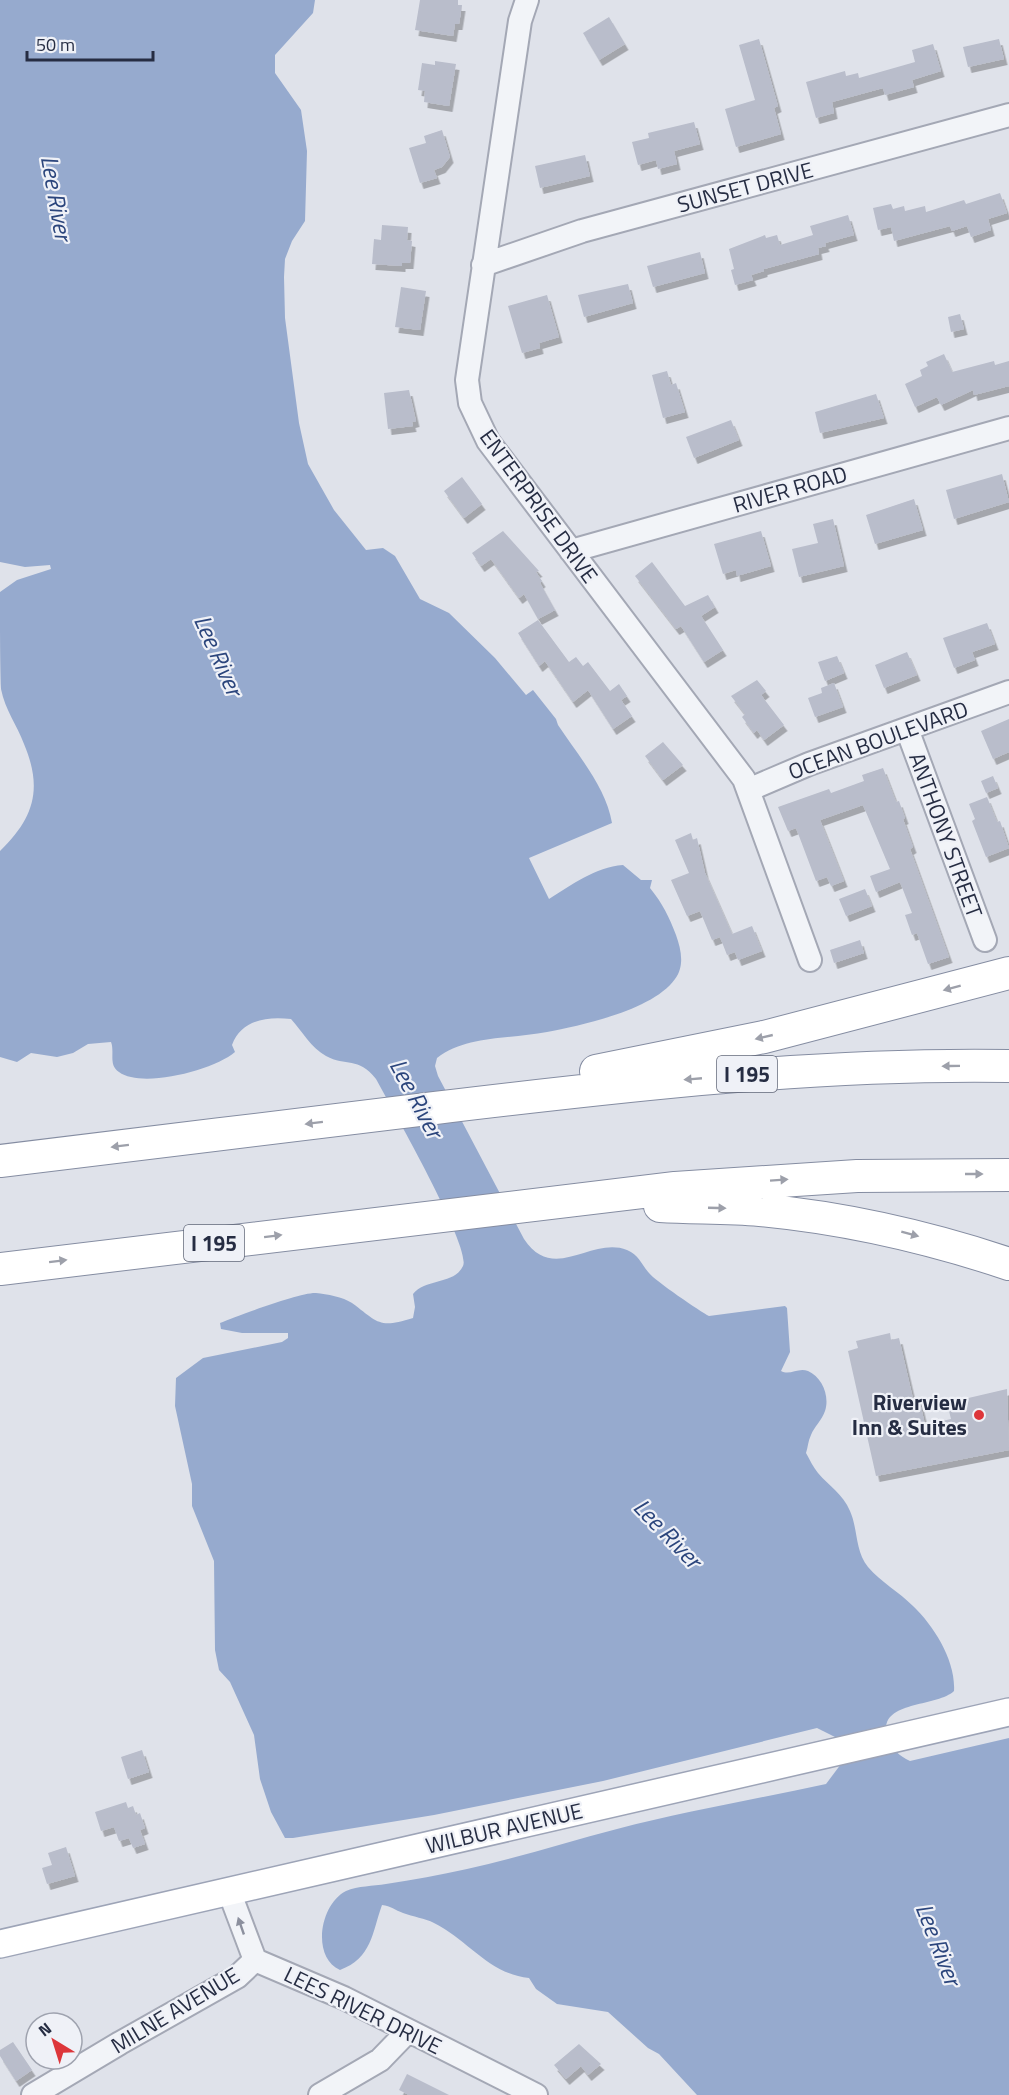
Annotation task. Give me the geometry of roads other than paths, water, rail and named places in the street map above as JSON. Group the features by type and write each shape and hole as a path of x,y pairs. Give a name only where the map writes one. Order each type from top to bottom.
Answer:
{"highway":[{"path":"478,1103 582,1074 764,1037 1009,973"},
{"name":"I 195","path":"0,1161 478,1103 772,1073 915,1066 1009,1066"},
{"name":"I 195","path":"0,1269 540,1203 797,1179 1009,1174"},
{"path":"540,1203 760,1210 901,1232 1009,1264"}],"main road":[{"name":"WILBUR AVENUE","path":"0,1944 1009,1712"}],"street":[{"name":"ENTERPRISE DRIVE","path":"527,0 520,21 483,265 467,380 470,403 488,441 744,779 810,960"},
{"name":"SUNSET DRIVE","path":"483,265 582,231 1009,115"},
{"name":"RIVER ROAD","path":"571,551 1009,428"},
{"name":"OCEAN BOULEVARD","path":"748,790 1009,692"},
{"name":"ANTHONY STREET","path":"907,729 985,940"},
{"name":"LEES RIVER DRIVE","path":"229,1891 255,1960 344,1998 536,2095"},
{"name":"MILNE AVENUE","path":"33,2095 237,1977 255,1960"},
{"path":"320,2095 380,2060 408,2031"}],"water":[{"name":"Lee River","path":"0,0 315,0 313,13 275,55 275,73 301,110 307,151 305,221 292,241 285,259 284,277 285,318 299,423 308,464 334,510 366,550 383,548 395,556 420,599 449,613 495,658 526,695 533,690 556,719 597,784 609,810 612,823 529,858 549,899 593,873 623,865 641,880 652,880 650,888 668,916 681,952 680,969 675,979 665,990 634,1008 598,1020 547,1032 461,1045 437,1058 435,1066 438,1076 524,1239 536,1252 548,1258 560,1259 613,1247 627,1250 637,1257 659,1282 709,1316 785,1306 787,1308 790,1352 781,1371 788,1373 808,1371 821,1382 826,1393 825,1411 811,1435 806,1453 818,1473 847,1505 853,1518 864,1561 908,1601 929,1624 947,1656 954,1680 954,1691 898,1711 890,1717 886,1726 890,1742 896,1752 910,1761 1009,1738 1009,2095 697,2095 659,2054 648,2048 608,2012 557,2004 536,1989 529,1978 502,1970 430,1921 382,1905 373,1935 359,1959 340,1970 325,1954 322,1930 325,1918 337,1898 346,1891 467,1869 643,1823 826,1784 841,1764 835,1737 817,1728 603,1781 434,1815 293,1838 285,1838 271,1812 260,1779 254,1735 230,1682 219,1670 215,1650 214,1561 192,1506 192,1484 175,1406 176,1378 203,1358 282,1342 288,1338 288,1333 242,1333 221,1329 220,1323 297,1296 316,1293 340,1297 379,1322 392,1323 413,1318 415,1307 413,1294 425,1286 447,1279 459,1272 463,1266 462,1254 443,1206 376,1079 363,1067 333,1059 321,1053 291,1019 264,1019 248,1025 236,1037 232,1045 235,1052 225,1059 195,1071 160,1078 130,1077 119,1072 114,1066 111,1042 88,1044 73,1053 57,1057 31,1053 17,1062 0,1057 0,851 12,839 28,815 34,789 30,760 5,704 1,689 0,592 17,580 51,569 50,565 25,567 0,562"}],"place":[{"name":"Riverview Inn & Suites","path":"979,1415"}]}
